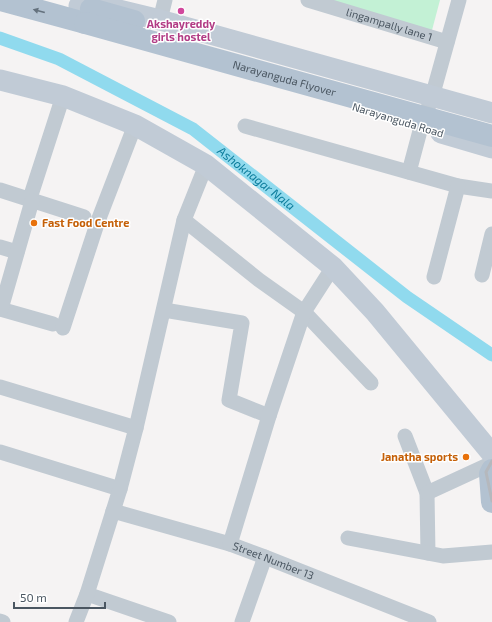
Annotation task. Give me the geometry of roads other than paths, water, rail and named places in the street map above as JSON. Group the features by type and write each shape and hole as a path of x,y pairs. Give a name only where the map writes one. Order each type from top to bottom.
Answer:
{"main road":[{"path":"1,0 76,9"},
{"name":"Narayanguda Flyover","path":"76,9 492,123"},
{"name":"Narayanguda Flyover","path":"76,9 492,136"},
{"path":"492,470 490,474 492,502"}],"street":[{"name":"lingampally lane 1","path":"308,0 447,42"},
{"path":"409,172 459,0"},
{"path":"76,9 86,2 163,10 432,97 492,113"},
{"name":"Narayanguda Road","path":"76,9 85,28 492,148"},
{"path":"0,80 64,96 135,125 206,165 333,268 375,312 492,454"},
{"path":"64,96 32,196 18,252 0,309 58,326 135,125"},
{"path":"245,126 458,186 492,191"},
{"path":"76,622 87,594 120,489 136,428 184,220 206,165"},
{"path":"434,277 458,186"},
{"path":"0,190 32,196 84,217"},
{"path":"184,220 259,280 304,312 371,383"},
{"path":"482,275 492,234"},
{"path":"0,247 18,252"},
{"path":"230,544 269,416 304,312 333,268"},
{"path":"164,310 242,323 229,400 269,416"},
{"path":"0,387 136,428"},
{"path":"405,436 426,493 428,553"},
{"path":"0,452 120,489"},
{"path":"426,493 492,463"},
{"name":"Street Number 13","path":"113,511 230,544 265,556 429,622"},
{"path":"348,538 443,556 492,552"},
{"path":"242,622 265,556"},
{"path":"87,594 162,621"}],"waterway":[{"name":"Ashoknagar Nala","path":"0,38 59,59 193,129 407,297 492,355"}],"railway":[{"path":"492,461 486,472 492,501"}],"place":[{"name":"Akshayreddy girls hostel","path":"181,11"},
{"name":"Fast Food Centre","path":"34,223"},
{"name":"Janatha sports","path":"466,457"}]}
